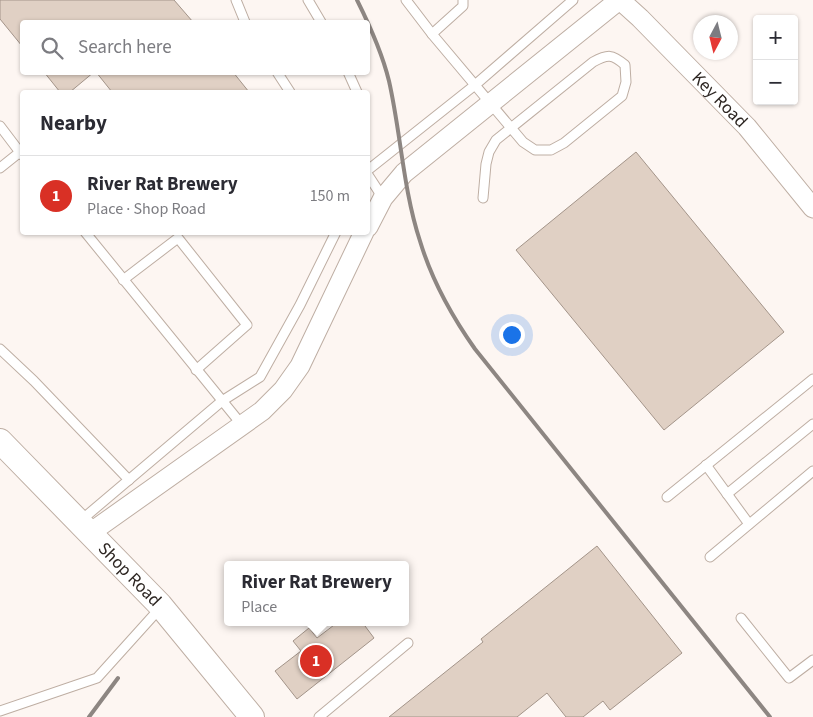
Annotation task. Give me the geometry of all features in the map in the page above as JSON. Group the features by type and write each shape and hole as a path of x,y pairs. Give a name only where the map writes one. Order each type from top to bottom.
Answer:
{"street":[{"path":"370,222 382,198 404,173 619,0"},
{"name":"Key Road","path":"619,0 640,18 747,127 813,208"},
{"path":"84,528 242,426 262,411 283,390 300,366 363,235"},
{"name":"Shop Road","path":"0,441 162,607 252,717"}],"lane":[{"path":"236,0 244,20"},
{"path":"308,0 320,20"},
{"path":"406,0 432,34 512,129 523,142 535,150 551,150 564,143 622,96 626,82 625,65 617,58 605,56 593,62 512,129 496,140 489,152 486,164 483,198"},
{"path":"432,34 463,6 463,0"},
{"path":"370,168 475,85 573,0"},
{"path":"279,75 289,90"},
{"path":"349,75 356,90"},
{"path":"0,126 20,152"},
{"path":"0,168 20,154"},
{"path":"370,178 382,198"},
{"path":"87,235 242,426"},
{"path":"84,528 129,480 222,401 260,377 300,305 335,235"},
{"path":"123,280 178,238 248,325 196,370"},
{"path":"0,349 34,381 129,480"},
{"path":"667,497 813,379"},
{"path":"727,494 813,424"},
{"path":"706,465 749,524"},
{"path":"710,557 813,471"},
{"path":"0,711 96,678 162,607"},
{"path":"742,618 789,678 813,660"},
{"path":"319,717 408,642"}],"building":[{"path":"0,0 174,0 191,20 20,20 20,44 0,19"},
{"path":"46,75 90,75 72,90 58,90"},
{"path":"98,75 235,75 247,90 110,90"},
{"path":"636,152 784,332 664,430 516,250"},
{"path":"597,546 682,653 610,710 603,701 583,717 566,717 547,693 517,717 389,717 483,642 481,639"},
{"path":"333,626 365,626 374,638 297,699 275,671 301,651 293,641 309,628 317,638"}],"railway":[{"path":"357,0 367,20"},
{"path":"370,27 389,81 414,221 430,270 450,310 475,349 770,717"},
{"path":"89,717 118,678"}],"place":[{"name":"River Rat Brewery","path":"316,661"}]}
